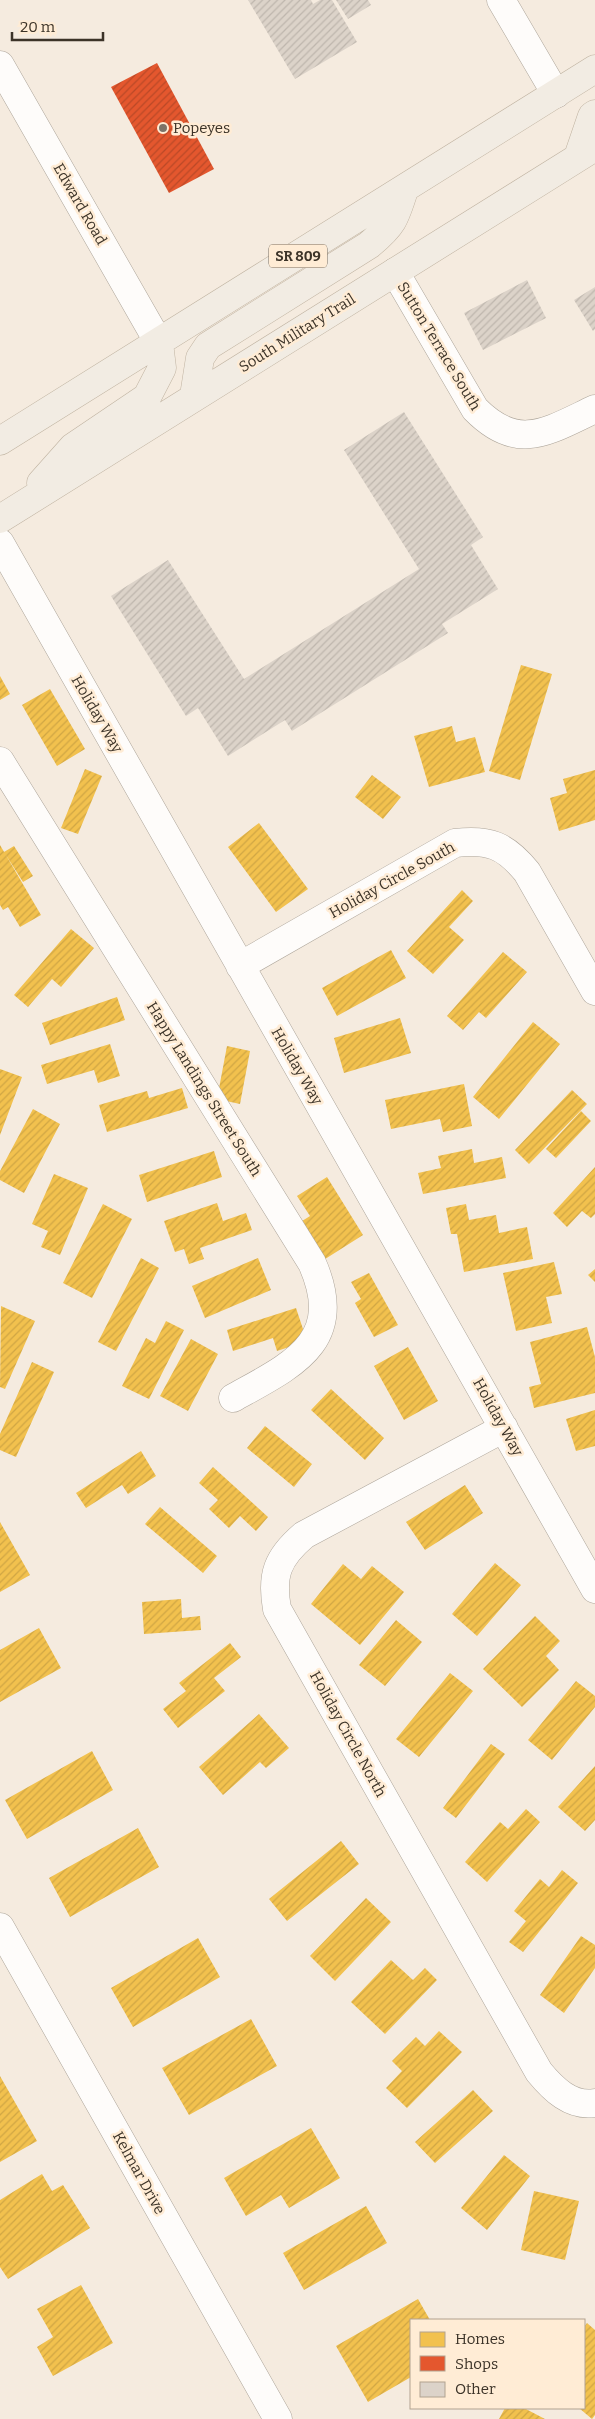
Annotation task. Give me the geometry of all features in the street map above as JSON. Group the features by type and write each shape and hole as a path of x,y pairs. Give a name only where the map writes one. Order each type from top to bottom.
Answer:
{"main road":[{"name":"SR 809","path":"0,441 160,343 595,69"},
{"path":"586,152 592,116 595,114"},
{"name":"South Military Trail","path":"9,514 194,396 586,152"},
{"path":"194,396 200,358 208,346 369,245 396,218 404,190"},
{"path":"9,514 73,447 146,397 162,368 160,343"}],"street":[{"path":"501,0 556,94"},
{"name":"Edward Road","path":"0,65 160,343"},
{"name":"Sutton Terrace South","path":"395,272 475,409 489,424 509,433 529,435 552,429 595,409"},
{"name":"Holiday Way","path":"0,543 595,1589"},
{"name":"Happy Landings Street South","path":"0,761 312,1263 322,1285 323,1308 318,1330 306,1350 289,1366 233,1398"},
{"name":"Holiday Circle South","path":"240,966 455,843 476,841 496,845 514,856 527,872 595,991"},
{"name":"Holiday Circle North","path":"504,1428 304,1535 288,1549 278,1567 274,1588 278,1609 539,2072 552,2088 570,2100 595,2104"},
{"name":"Kelmar Drive","path":"0,1927 278,2419"}],"building: Homes":[{"path":"521,665 552,674 520,780 489,771"},
{"path":"0,676 10,694 0,700"},
{"path":"50,689 85,749 57,766 22,705"},
{"path":"452,726 456,742 475,737 485,772 429,787 414,736"},
{"path":"85,769 102,776 78,834 61,828"},
{"path":"595,770 595,820 559,831 550,798 567,793 563,779"},
{"path":"372,775 401,797 383,819 355,797"},
{"path":"259,823 308,889 276,912 228,847"},
{"path":"0,845 41,915 20,927 8,907 3,910 0,905"},
{"path":"14,846 33,876 23,882 4,852"},
{"path":"462,890 473,901 449,927 464,940 433,974 407,951"},
{"path":"71,929 94,948 61,987 52,979 28,1007 14,995"},
{"path":"391,950 406,978 337,1016 322,988"},
{"path":"503,952 527,972 486,1018 479,1012 463,1030 447,1016"},
{"path":"117,997 125,1020 50,1045 42,1023"},
{"path":"400,1018 411,1053 344,1073 334,1038"},
{"path":"533,1022 560,1044 499,1119 473,1097"},
{"path":"110,1044 120,1076 98,1083 94,1070 47,1084 41,1065"},
{"path":"227,1046 250,1051 240,1104 217,1099"},
{"path":"0,1069 22,1077 0,1135"},
{"path":"464,1084 472,1126 443,1132 440,1119 391,1129 385,1100"},
{"path":"182,1088 188,1108 107,1132 99,1105 147,1091 149,1098"},
{"path":"572,1090 587,1104 529,1164 515,1150"},
{"path":"33,1109 60,1124 24,1193 0,1180 0,1171"},
{"path":"581,1111 591,1121 556,1158 546,1149"},
{"path":"472,1149 474,1163 502,1157 506,1178 423,1194 418,1173 441,1168 438,1156"},
{"path":"214,1151 222,1177 147,1202 139,1175"},
{"path":"595,1167 595,1214 591,1218 582,1211 567,1227 553,1213"},
{"path":"54,1174 88,1188 60,1255 41,1247 48,1231 32,1224"},
{"path":"327,1177 363,1235 322,1261 299,1223 310,1216 297,1196"},
{"path":"217,1203 223,1221 246,1213 252,1230 200,1248 204,1259 189,1264 184,1249 175,1252 164,1221"},
{"path":"103,1204 132,1219 92,1298 63,1283"},
{"path":"466,1204 469,1220 496,1215 499,1233 527,1227 533,1259 464,1272 457,1234 451,1234 446,1208"},
{"path":"141,1258 159,1268 116,1351 98,1342"},
{"path":"258,1258 271,1290 205,1318 192,1286"},
{"path":"554,1262 562,1294 546,1297 552,1323 516,1331 503,1273"},
{"path":"595,1269 595,1282 588,1275"},
{"path":"369,1273 398,1325 374,1337 355,1303 361,1299 351,1282"},
{"path":"1,1306 35,1321 5,1389 0,1387"},
{"path":"296,1308 307,1341 277,1351 273,1338 233,1351 227,1330"},
{"path":"166,1321 184,1330 149,1399 122,1386 146,1338 155,1343"},
{"path":"587,1327 595,1357 595,1393 534,1408 529,1387 541,1384 530,1342"},
{"path":"191,1339 218,1354 188,1411 160,1396"},
{"path":"408,1347 438,1401 404,1420 374,1366"},
{"path":"32,1362 54,1372 16,1457 0,1450 0,1434"},
{"path":"331,1389 384,1438 365,1460 311,1410"},
{"path":"595,1410 595,1446 576,1451 566,1419"},
{"path":"265,1426 312,1464 294,1487 247,1448"},
{"path":"141,1451 156,1476 128,1494 122,1485 86,1508 76,1493"},
{"path":"213,1467 268,1517 256,1531 240,1516 229,1528 209,1509 218,1500 199,1483"},
{"path":"465,1485 483,1513 425,1550 406,1522"},
{"path":"160,1507 217,1556 203,1573 145,1524"},
{"path":"0,1522 30,1575 0,1592"},
{"path":"495,1563 521,1585 477,1636 452,1614"},
{"path":"343,1564 361,1579 372,1566 404,1592 360,1645 311,1604"},
{"path":"181,1599 182,1618 200,1616 201,1630 144,1634 142,1602"},
{"path":"535,1616 560,1641 546,1656 559,1670 522,1707 483,1669"},
{"path":"396,1620 422,1642 385,1686 359,1665"},
{"path":"39,1628 61,1668 0,1702 0,1650"},
{"path":"230,1643 241,1657 214,1678 225,1691 178,1728 163,1709 186,1691 179,1683"},
{"path":"450,1673 473,1691 419,1757 396,1739"},
{"path":"576,1681 595,1696 595,1707 552,1760 528,1740"},
{"path":"259,1714 289,1748 266,1768 260,1762 223,1795 199,1767"},
{"path":"491,1744 505,1754 456,1818 443,1808"},
{"path":"92,1751 113,1790 27,1839 5,1800"},
{"path":"595,1766 595,1820 585,1831 558,1807"},
{"path":"526,1809 540,1822 487,1882 465,1862 500,1822 508,1829"},
{"path":"138,1828 159,1867 70,1917 49,1878"},
{"path":"341,1841 359,1864 287,1921 269,1899"},
{"path":"562,1870 578,1883 523,1952 509,1942 526,1921 514,1911 540,1879 549,1887"},
{"path":"366,1898 391,1922 335,1981 310,1956"},
{"path":"581,1936 595,1945 595,1968 564,2013 540,1995"},
{"path":"198,1938 220,1977 133,2027 111,1988"},
{"path":"391,1960 413,1980 425,1968 437,1980 385,2034 351,2002"},
{"path":"251,2019 277,2066 189,2115 162,2068"},
{"path":"439,2031 462,2052 407,2108 386,2088 402,2071 392,2061 416,2037 425,2046"},
{"path":"0,2076 37,2141 0,2162"},
{"path":"473,2090 493,2111 435,2163 415,2142"},
{"path":"311,2128 340,2178 289,2208 281,2195 246,2216 224,2178"},
{"path":"504,2155 530,2176 487,2230 461,2208"},
{"path":"42,2174 52,2191 63,2185 90,2228 8,2279 0,2267 0,2200"},
{"path":"534,2191 579,2201 565,2260 521,2250"},
{"path":"366,2206 387,2243 304,2290 283,2253"},
{"path":"81,2285 113,2343 53,2376 37,2347 53,2337 37,2309"},
{"path":"418,2299 429,2319 410,2319 410,2378 368,2402 336,2346"},
{"path":"587,2323 595,2330 595,2415 592,2419 580,2409 585,2409 585,2326"},
{"path":"504,2409 526,2409 545,2419 499,2419"}],"building: Shops":[{"name":"Popeyes","path":"157,63 214,169 169,193 111,87"}],"building: Other":[{"path":"248,0 311,0 313,4 320,0 332,0 357,42 295,79"},
{"path":"336,0 368,0 371,5 348,19"},
{"path":"527,280 546,318 483,350 464,313"},
{"path":"595,287 595,329 593,331 574,300"},
{"path":"404,412 483,537 471,545 498,589 442,624 448,633 292,731 285,720 228,756 198,708 186,716 111,596 168,560 244,679 419,569 344,450"}],"place":[{"name":"Popeyes","path":"163,128"}]}
